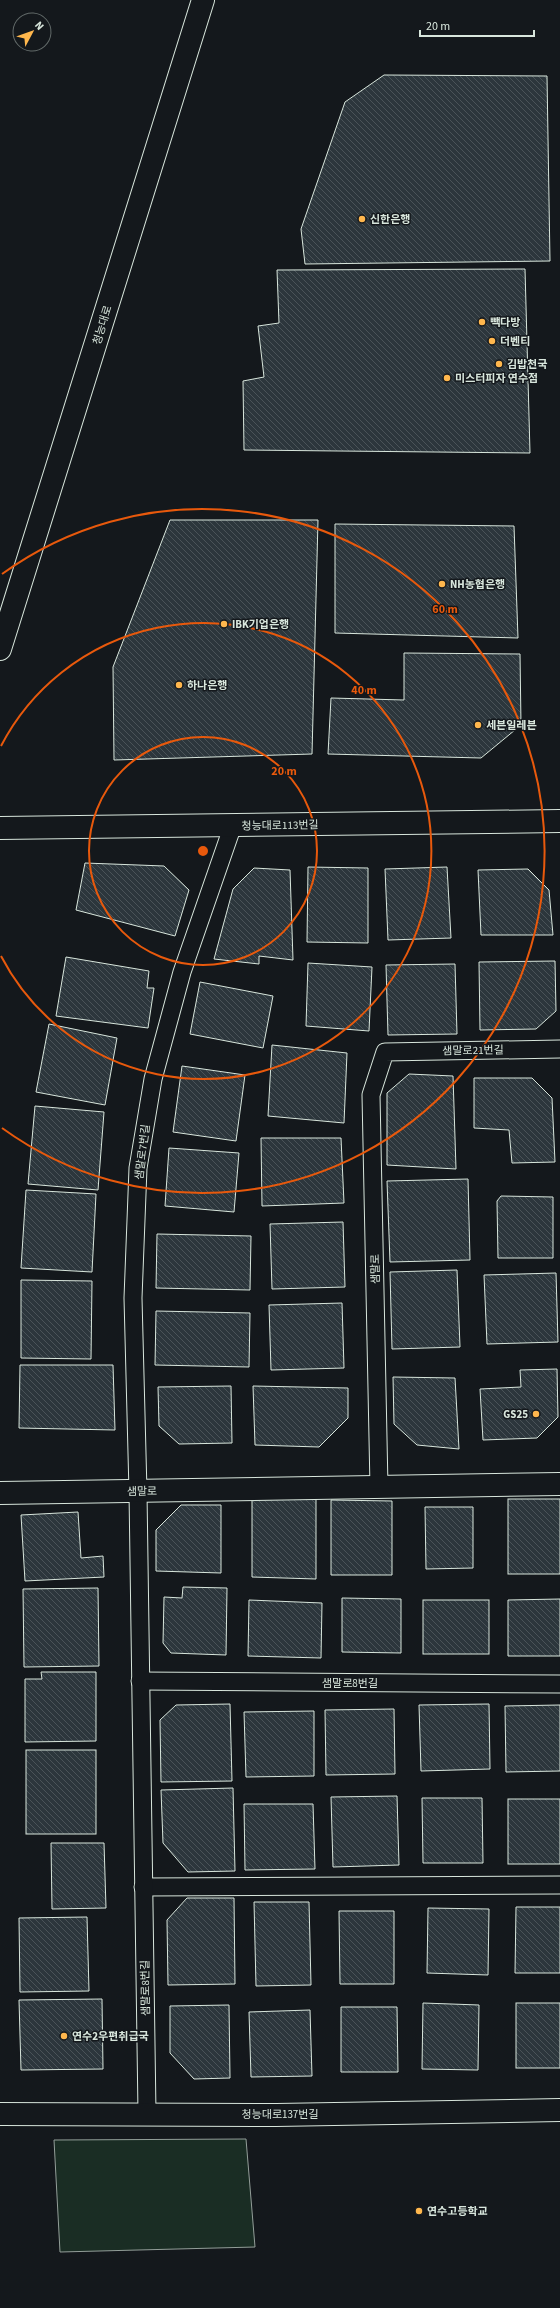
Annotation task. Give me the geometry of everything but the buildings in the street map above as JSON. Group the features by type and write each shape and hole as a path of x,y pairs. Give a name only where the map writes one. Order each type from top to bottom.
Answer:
{"street":[{"name":"청능대로","path":"0,649 203,0"},
{"name":"청능대로113번길","path":"0,828 560,820"},
{"name":"샘말로","path":"0,1493 138,1492 560,1484"},
{"name":"청능대로137번길","path":"0,2114 147,2113 276,2115 560,2110"}],"lane":[{"name":"샘말로7번길","path":"138,1492 133,1298 138,1168 153,1079 182,972 234,825"},
{"name":"샘말로21번길","path":"386,1052 560,1049"},
{"name":"샘말로","path":"379,1487 371,1094 386,1052"},
{"name":"샘말로8번길","path":"138,1492 147,2113"},
{"name":"샘말로8번길","path":"140,1681 560,1684"},
{"path":"143,1887 560,1885"}],"green space":[{"path":"246,2139 255,2247 60,2252 54,2140"}],"place":[{"name":"신한은행","path":"362,219"},
{"name":"빽다방","path":"482,322"},
{"name":"더벤티","path":"492,341"},
{"name":"김밥천국","path":"499,364"},
{"name":"미스터피자 연수점","path":"447,378"},
{"name":"NH농협은행","path":"442,584"},
{"name":"IBK기업은행","path":"224,624"},
{"name":"하나은행","path":"179,685"},
{"name":"세븐일레븐","path":"478,725"},
{"name":"GS25","path":"536,1414"},
{"name":"연수2우편취급국","path":"64,2036"},
{"name":"연수고등학교","path":"419,2211"}]}
